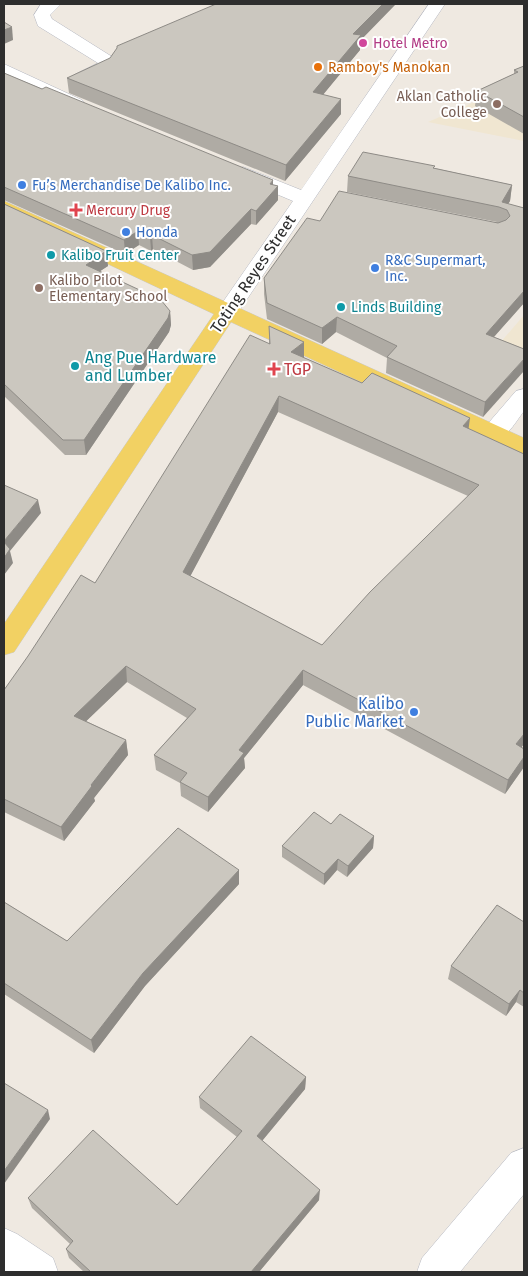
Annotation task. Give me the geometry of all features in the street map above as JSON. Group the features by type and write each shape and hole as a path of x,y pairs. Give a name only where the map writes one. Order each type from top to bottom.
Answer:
{"main road":[{"path":"4,207 227,312 494,433 522,442"},
{"name":"Toting Reyes Street","path":"4,645 227,312"}],"street":[{"path":"50,93 104,67 108,62 44,22 42,15 47,7 53,4"},
{"name":"Toting Reyes Street","path":"227,312 313,195 437,4"},
{"path":"4,69 50,93 95,112"},
{"path":"222,164 313,195"},
{"path":"494,433 524,396"},
{"path":"436,1272 524,1166"},
{"path":"4,1247 39,1272"}],"shaded area":[{"name":"Aklan Catholic College","path":"524,81 524,141 428,122 512,86"},
{"path":"524,315 524,362 494,350"}],"building":[{"path":"216,4 383,4 353,34 361,35 313,92 341,99 286,165 67,78 110,58 117,46"},
{"path":"4,22 12,27 4,30"},
{"path":"524,66 524,117 477,91 518,72 514,70"},
{"path":"4,73 42,89 46,87 273,180 270,184 278,186 256,211 251,209 210,252 192,255 152,235 150,236 138,231 124,240 4,187"},
{"path":"363,152 435,166 433,168 512,185 502,202 524,208 524,291 486,334 524,349 524,359 485,402 387,357 397,346 337,317 322,328 267,303 264,278 307,218 320,221 339,191 498,223 510,216 507,210 499,207 348,176"},
{"name":"Ang Pue Hardware and Lumber","path":"4,204 106,251 86,265 161,300 170,311 168,318 84,440 63,440 4,384"},
{"path":"269,326 304,342 291,352 362,383 372,373 470,418 463,426 524,454 524,734 516,744 524,749 524,757 508,780 303,670 239,750 244,753 208,797 180,782 187,773 154,755 196,709 126,666 74,716 126,740 61,827 4,799 4,690 81,575 95,583 250,335 270,344","holes":["279,396 479,485 370,592 322,645 183,572"]},
{"path":"4,485 38,500 4,541"},
{"path":"4,542 10,549 4,558"},
{"path":"314,812 331,824 340,814 374,836 348,866 338,859 324,874 282,846"},
{"path":"178,828 239,870 143,973 91,1040 4,983 4,902 67,941"},
{"path":"497,905 524,922 524,993 520,990 509,1004 451,966"},
{"path":"251,1036 306,1077 257,1136 320,1190 251,1272 91,1272 66,1249 73,1241 28,1198 93,1130 177,1205 242,1131 199,1097"},
{"path":"4,1083 48,1110 4,1171"}],"place":[{"name":"Hotel Metro","path":"363,43"},
{"name":"Ramboy's Manokan","path":"318,67"},
{"name":"Aklan Catholic College","path":"497,104"},
{"name":"Fu’s Merchandise De Kalibo Inc.","path":"22,185"},
{"name":"Mercury Drug","path":"76,210"},
{"name":"Honda","path":"126,232"},
{"name":"Kalibo Fruit Center","path":"51,255"},
{"name":"R&C Supermart, Inc.","path":"375,268"},
{"name":"Kalibo Pilot Elementary School","path":"39,288"},
{"name":"Linds Building","path":"341,307"},
{"name":"Ang Pue Hardware and Lumber","path":"75,366"},
{"name":"TGP","path":"274,369"},
{"name":"Kalibo Public Market","path":"414,712"}]}
